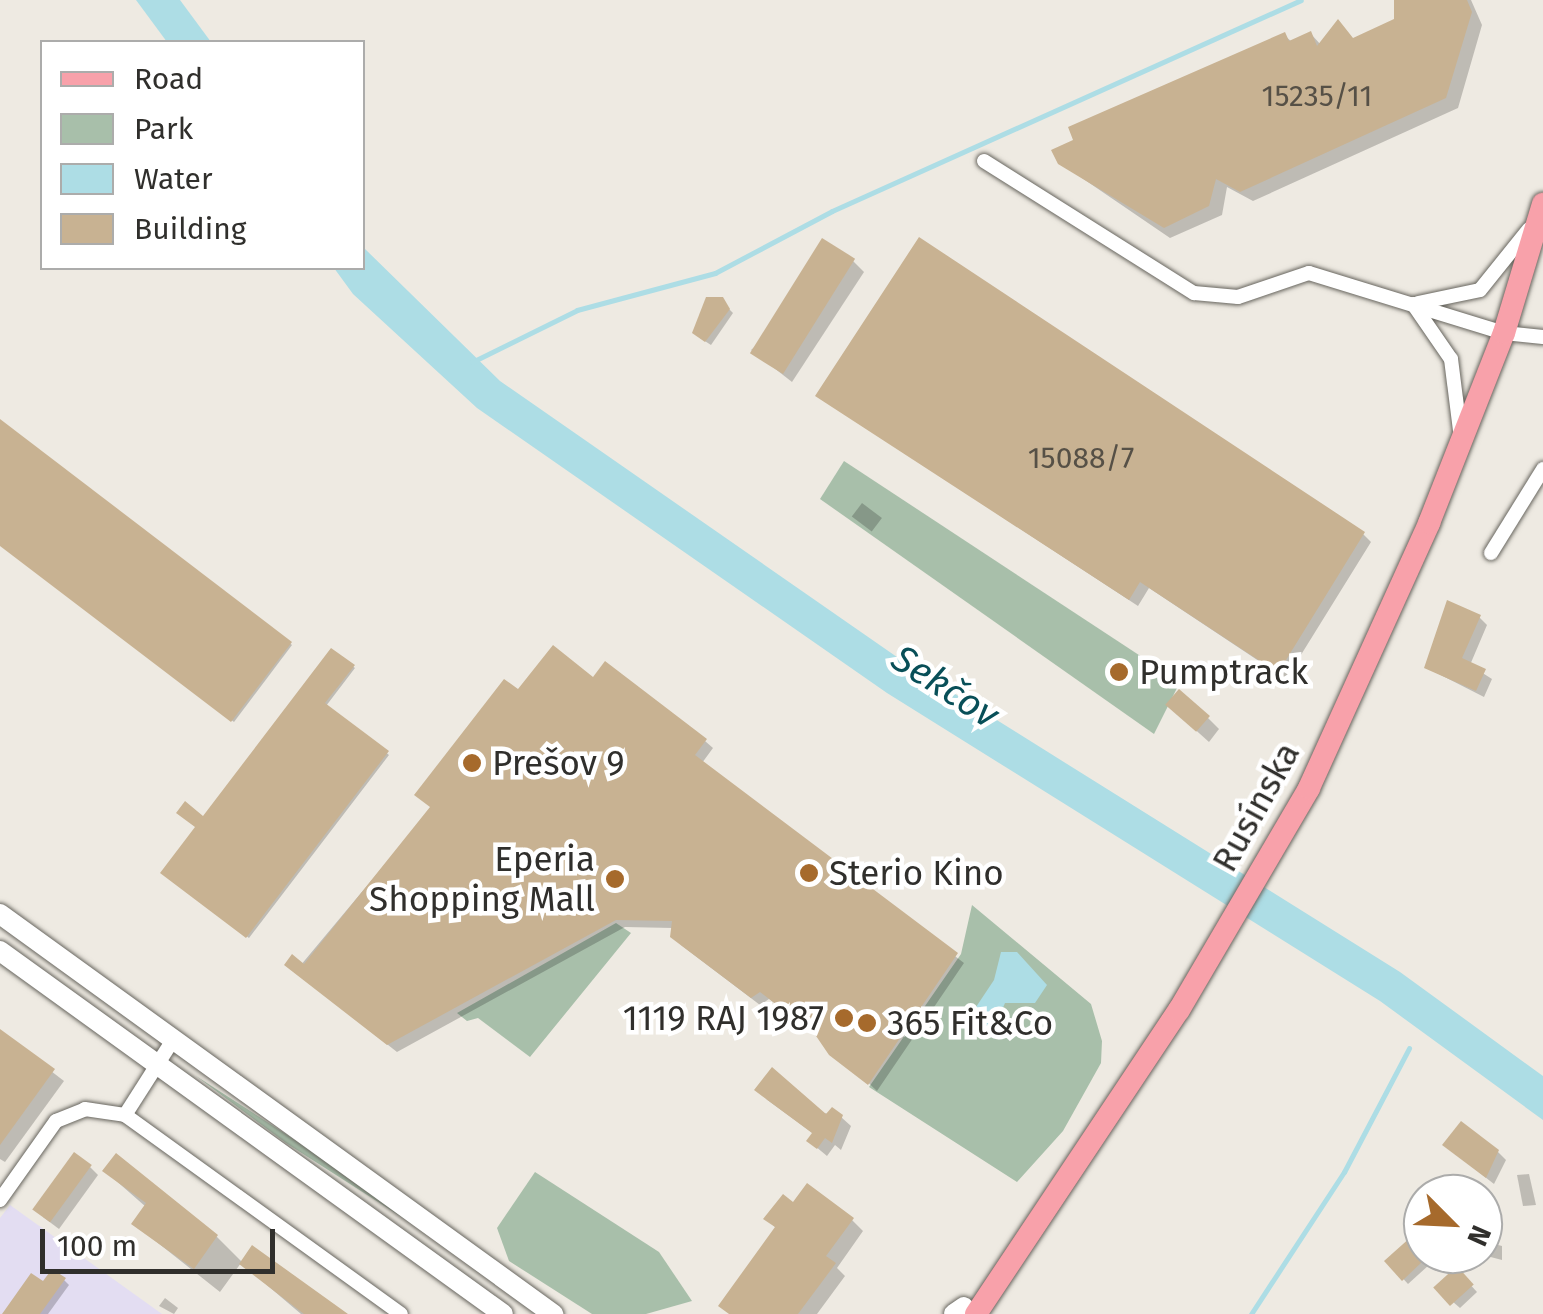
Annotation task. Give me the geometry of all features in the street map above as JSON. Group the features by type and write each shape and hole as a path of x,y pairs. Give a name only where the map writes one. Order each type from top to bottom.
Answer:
{"main road":[{"name":"Rusínska","path":"963,1312 1034,1227 1214,954 1327,752 1504,332 1542,214"}],"street":[{"path":"984,161 1194,293 1238,296 1309,273 1504,332 1543,337"},
{"path":"1413,304 1480,290 1496,278 1542,214"},
{"path":"1413,304 1450,359 1460,442"},
{"path":"1491,553 1543,469"},
{"path":"0,914 553,1314"},
{"path":"0,951 503,1314"},
{"path":"125,1115 174,1040"},
{"path":"0,1200 56,1121 85,1109 125,1115 401,1314"}],"shaded area":[{"path":"10,1205 162,1314 0,1314 0,1218"}],"green space":[{"path":"844,461 1180,682 1154,734 820,499"},
{"path":"972,905 1091,1004 1102,1041 1101,1063 1063,1131 1017,1182 869,1087 961,954"},
{"path":"616,923 631,933 530,1057 478,1018 467,1021 457,1013"},
{"path":"196,1076 295,1140 425,1232 286,1143"},
{"path":"535,1172 659,1252 692,1301 646,1314 592,1314 509,1261 497,1228"}],"water":[{"path":"136,0 180,0 210,40 166,40"},
{"path":"365,249 500,381 907,664 1400,972 1543,1076 1543,1120 1380,1001 887,693 477,408 353,294 335,270 365,270"},
{"path":"1001,952 1017,952 1047,985 1035,1003 1005,1003 995,1026 975,1031 972,1013 994,980"}],"building":[{"path":"1394,0 1467,0 1472,12 1446,98 1240,192 1216,179 1209,206 1164,228 1058,164 1051,150 1073,140 1068,127 1285,32 1289,41 1311,31 1317,46 1338,19 1353,38 1394,19"},
{"path":"919,237 1365,532 1278,673 1140,582 1129,600 815,396"},
{"path":"822,238 855,259 783,374 750,353"},
{"path":"706,297 723,297 730,309 705,342 692,333"},
{"path":"0,419 292,642 231,722 0,546"},
{"path":"1447,600 1481,615 1462,658 1486,669 1476,691 1424,668"},
{"name":"Eperia Shopping Mall","path":"553,645 593,677 605,661 707,739 695,755 958,953 868,1085 829,1055 814,1033 760,992 751,998 670,937 672,921 616,920 387,1045 284,965 292,954 304,964 430,807 414,795 504,679 518,689"},
{"path":"331,648 355,665 325,703 389,751 246,938 160,873 195,827 176,813 185,801 203,816"},
{"path":"1179,689 1210,716 1196,732 1165,705"},
{"path":"0,1029 55,1069 0,1145"},
{"path":"772,1067 826,1114 832,1107 843,1115 832,1143 825,1138 817,1149 806,1141 812,1133 754,1090"},
{"path":"1461,1121 1499,1150 1488,1174 1481,1174 1442,1145"},
{"path":"74,1152 92,1165 50,1222 32,1209"},
{"path":"116,1153 218,1235 194,1269 131,1224 146,1203 102,1171"},
{"path":"807,1183 854,1218 826,1256 836,1263 798,1314 729,1314 718,1306 775,1227 763,1219 783,1194 793,1202"},
{"path":"1403,1244 1403,1274 1409,1274 1402,1281 1384,1261"},
{"path":"252,1245 348,1314 304,1314 239,1264"},
{"path":"52,1269 66,1278 40,1314 2,1314 31,1273 43,1281"},
{"path":"1448,1274 1464,1274 1474,1285 1450,1306 1433,1287"}],"waterway":[{"path":"472,362 577,310 715,273 832,211 1301,0"},
{"path":"1251,1314 1344,1172 1409,1048"}],"place":[{"name":"Pumptrack","path":"1119,672"},
{"name":"Prešov 9","path":"472,763"},
{"name":"Sterio Kino","path":"809,873"},
{"name":"Eperia Shopping Mall","path":"615,879"},
{"name":"1119 RAJ 1987","path":"844,1018"},
{"name":"365 Fit&Co","path":"867,1023"}],"water label":[{"name":"Sekčov","path":"945,687"}]}
